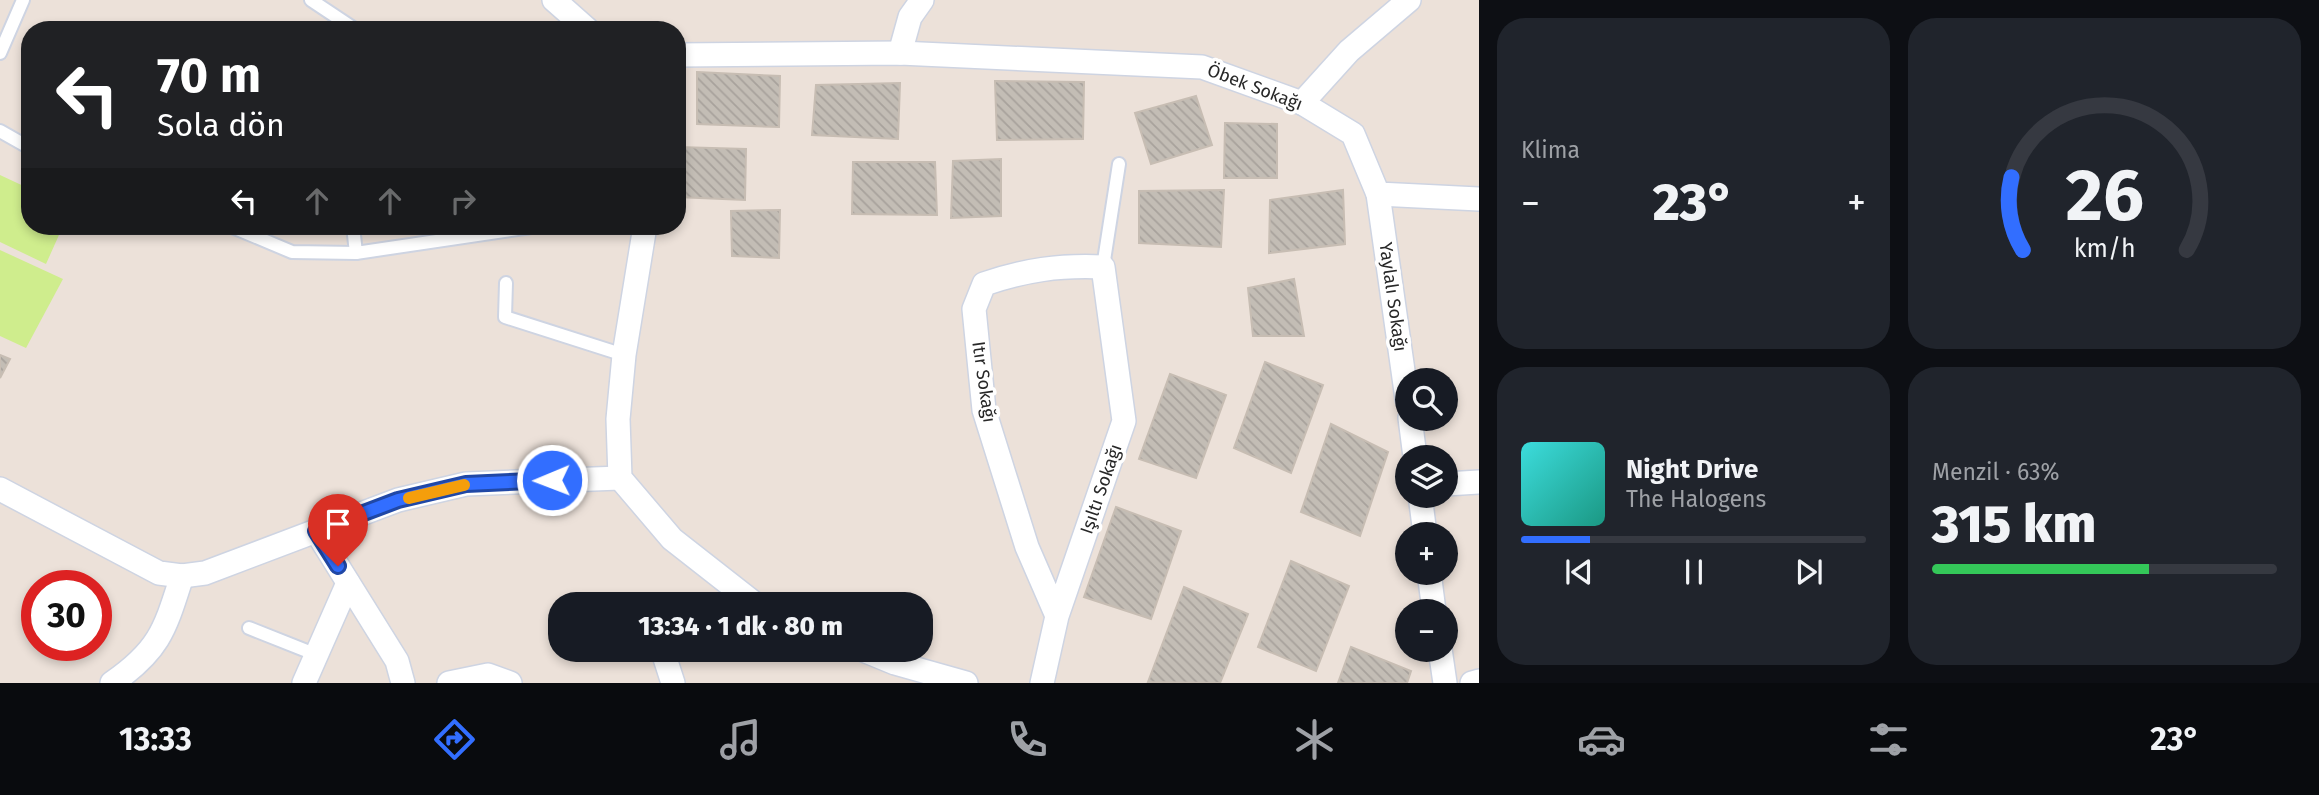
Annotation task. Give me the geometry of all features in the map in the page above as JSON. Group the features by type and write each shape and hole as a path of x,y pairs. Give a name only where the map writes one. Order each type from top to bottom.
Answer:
{"street":[{"path":"554,0 578,21"},
{"path":"900,54 910,17 922,0"},
{"path":"1302,103 1349,51 1409,0"},
{"name":"Öbek Sokağı","path":"686,55 900,54 1202,66 1302,103 1353,134 1378,194"},
{"path":"1378,194 1479,199"},
{"name":"Yaylalı Sokağı","path":"1378,194 1403,368"},
{"path":"643,235 624,355 618,419 620,478 672,540 739,592"},
{"name":"Itır Sokağı","path":"1057,616 1027,547 984,410 974,309 984,284 1019,272 1067,265 1105,279"},
{"name":"Işıltı Sokağı","path":"1042,683 1057,616 1124,421 1105,279"},
{"path":"0,489 159,573 182,576 205,573 398,500 466,484 620,478"},
{"path":"1458,483 1479,482"},
{"path":"316,531 397,662 403,683"},
{"path":"112,683 135,668 149,653 167,624 182,576"},
{"path":"304,683 348,583"},
{"path":"666,662 673,683"},
{"path":"893,662 966,683"},
{"path":"1442,662 1445,683"},
{"path":"449,683 488,675 510,683"},
{"path":"1472,683 1479,681"}],"lane":[{"path":"0,53 23,0"},
{"path":"311,0 342,21"},
{"path":"0,131 21,143"},
{"path":"1105,279 1119,164"},
{"path":"251,235 292,252 356,253 477,235"},
{"path":"353,235 356,253"},
{"path":"506,283 505,317 624,355"},
{"path":"249,628 317,655"}],"green space":[{"path":"0,175 21,185 21,235 59,235 46,264 0,242"},
{"path":"0,250 63,279 26,348 0,336"}],"building":[{"path":"697,72 780,76 779,127 697,124"},
{"path":"995,81 1084,82 1083,139 997,140"},
{"path":"900,83 898,139 812,135 816,85"},
{"path":"1196,96 1212,145 1151,164 1135,113"},
{"path":"1225,123 1277,124 1277,178 1224,178"},
{"path":"686,147 746,149 745,200 686,197"},
{"path":"1001,159 1001,216 951,218 953,161"},
{"path":"853,162 935,162 937,215 852,214"},
{"path":"1224,190 1221,247 1139,243 1139,191"},
{"path":"1343,190 1345,244 1269,253 1270,200"},
{"path":"780,210 779,258 732,256 731,211"},
{"path":"1294,279 1304,336 1253,336 1248,288"},
{"path":"0,355 10,359 0,378"},
{"path":"1265,362 1323,385 1291,473 1234,448"},
{"path":"1170,374 1226,395 1196,478 1139,459"},
{"path":"1331,424 1388,452 1360,536 1301,512"},
{"path":"1116,507 1181,531 1151,619 1084,597"},
{"path":"1291,561 1349,586 1316,671 1258,647"},
{"path":"1184,587 1248,614 1220,683 1148,682"},
{"path":"1351,647 1411,671 1407,683 1338,683"}],"slow traffic":[{"path":"409,498 464,485"}],"route":[{"path":"338,566 316,531 398,500 466,484 552,480"}]}
